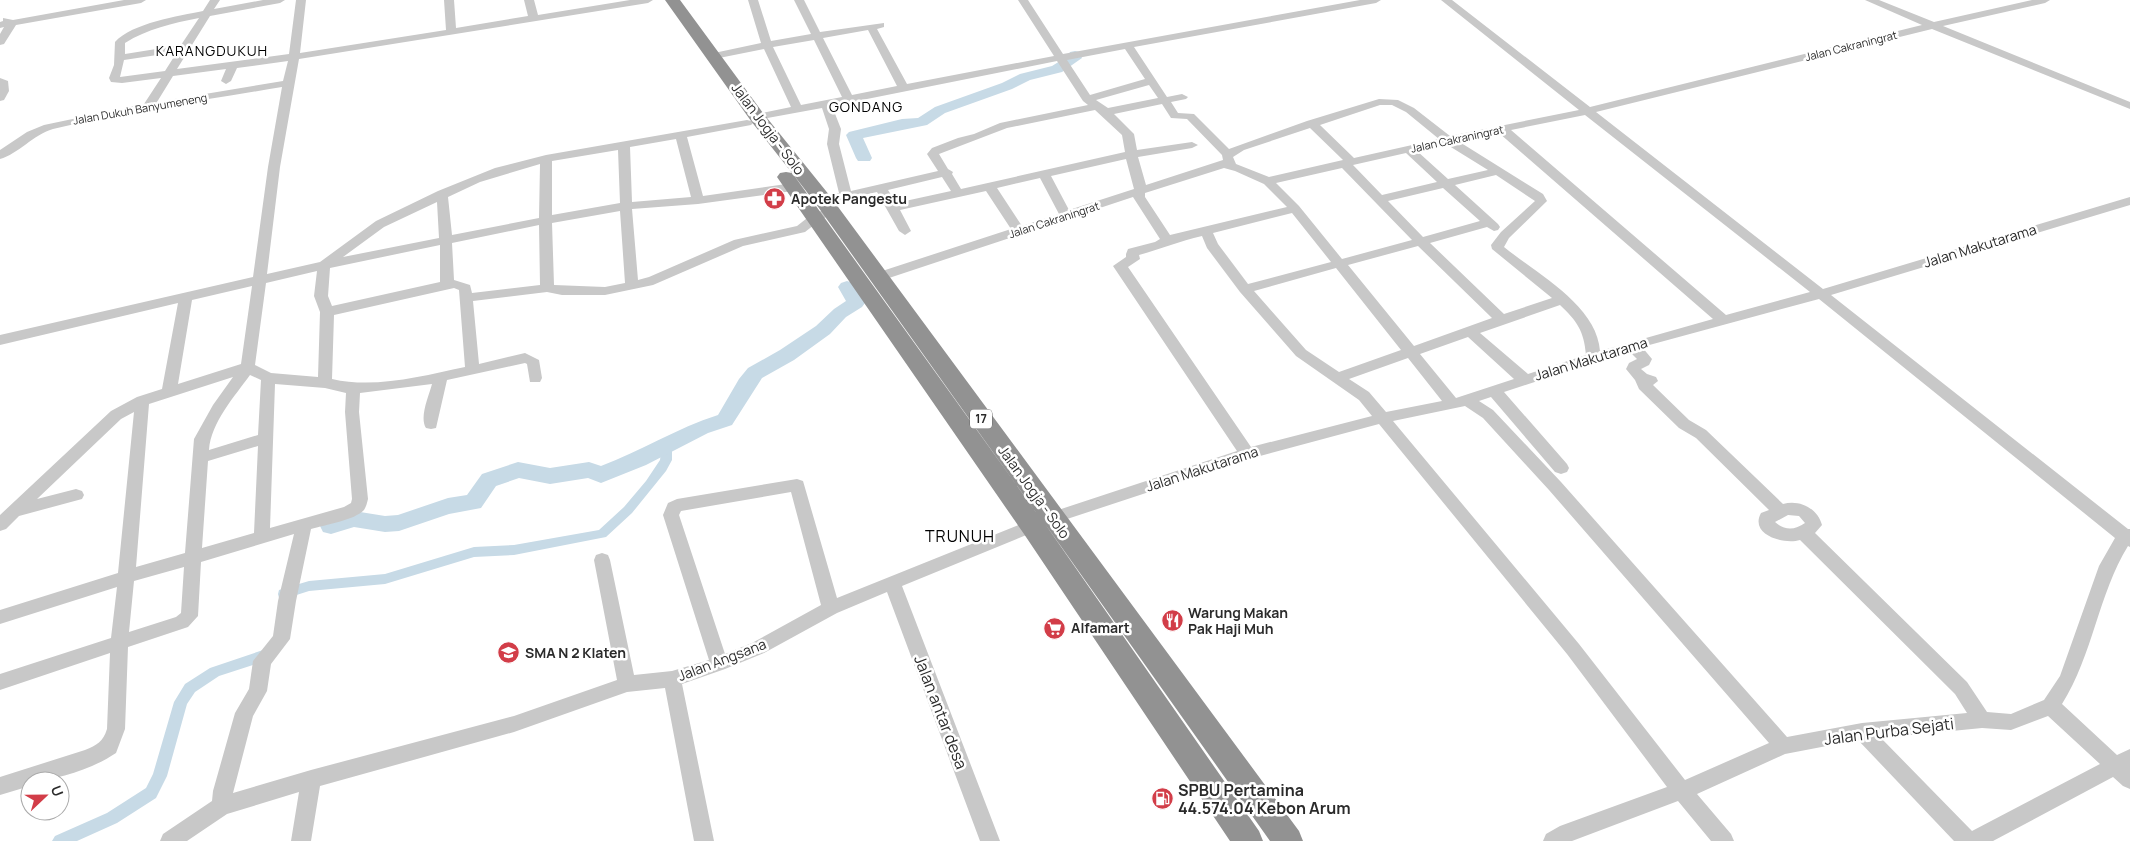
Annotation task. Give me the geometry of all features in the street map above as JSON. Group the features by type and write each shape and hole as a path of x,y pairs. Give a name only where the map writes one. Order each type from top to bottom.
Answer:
{"highway":[{"name":"Jalan Jogja - Solo","path":"659,0 752,120 829,206 1043,522 1248,841"},
{"name":"Jalan Jogja - Solo","path":"672,0 714,56 793,187 829,206 1043,522 1288,841"}],"street":[{"path":"0,25 141,0"},
{"path":"148,107 215,0"},
{"path":"280,0 207,14 133,33 120,42 120,58 114,78 116,80 294,57 534,20 648,0"},
{"path":"0,682 119,644 182,622 190,616 202,439 225,398 248,367 258,281 288,83 294,57 301,0"},
{"path":"450,0 451,33"},
{"path":"529,0 534,20"},
{"path":"753,0 767,45 798,110"},
{"path":"799,0 849,100"},
{"path":"1023,0 1087,99 1102,109 1128,134 1140,200 1168,240"},
{"path":"325,383 327,312 321,296 324,265 380,224 476,178 546,159 1060,58 1376,0"},
{"path":"1446,0 2128,537 2107,566 2068,679 2051,706 2122,762 2130,780"},
{"path":"1870,0 2130,106"},
{"name":"Jalan Cakraningrat","path":"1268,181 1448,140 1588,111 1931,26 2045,0"},
{"path":"0,15 12,23"},
{"path":"0,42 12,23"},
{"path":"714,56 875,26 904,89"},
{"path":"1128,46 1176,116 1190,116 1230,160 1268,181 1296,209 1410,352 1460,402 1488,414 1555,486 1783,746"},
{"path":"120,58 184,48"},
{"path":"226,81 232,66"},
{"path":"0,81 4,84 4,90 0,98"},
{"path":"1087,99 1151,82"},
{"name":"Jalan Dukuh Banyumeneng","path":"0,155 31,134 48,127 148,107 288,83"},
{"path":"958,193 947,172 933,154 944,146 977,137 1010,124 1182,97"},
{"name":"Jalan Cakraningrat","path":"878,276 1223,164 1311,123 1379,102 1394,102 1410,110 1448,140 1539,197 1541,201 1505,236"},
{"path":"826,104 835,129 829,206"},
{"path":"1311,123 1349,163 1378,199 1502,320"},
{"path":"1502,129 1723,320"},
{"path":"680,134 698,200"},
{"path":"624,145 632,285"},
{"path":"892,208 1132,154 1192,145"},
{"path":"1408,149 1505,236 1497,245 1498,249 1562,299 1585,324 1591,336 1593,357"},
{"path":"546,159 547,288"},
{"path":"1378,199 1499,171"},
{"path":"466,298 547,288 582,292 605,292 653,281 682,270 739,243 801,228 829,206 881,188 947,172"},
{"path":"1044,173 1066,216"},
{"path":"988,186 1019,231"},
{"path":"0,340 324,265 546,220 626,206 698,200 793,187"},
{"path":"881,188 905,231"},
{"path":"442,194 447,284"},
{"name":"Jalan Makutarama","path":"1043,522 1247,454 1383,418 1460,402 1632,345 1821,294 2130,201"},
{"path":"1247,454 1120,266 1134,259 1133,252 1160,245 1168,240 1296,209"},
{"path":"1245,289 1489,222"},
{"path":"1206,230 1212,245 1245,289 1301,353 1340,377 1364,396 1383,418 1573,649 1682,792 1724,841"},
{"path":"327,312 447,284 461,285 465,288 472,370"},
{"path":"169,393 186,298"},
{"path":"1340,377 1562,299"},
{"path":"1471,332 1525,380"},
{"path":"1632,345 1645,359 1644,362 1634,366 1633,369 1642,378 1644,384 1667,400 1684,424 1701,434 1780,511"},
{"path":"0,525 116,415 142,401 248,367 268,378 325,383 353,389 381,387 441,377 524,358 532,360 534,363 535,378"},
{"path":"431,424 433,406 441,377"},
{"path":"262,536 268,378"},
{"path":"0,617 262,536 304,526 349,512 358,506 360,487 352,412 353,389"},
{"path":"1494,390 1561,468"},
{"path":"0,786 108,749 116,729 119,644 142,401"},
{"path":"200,458 266,438"},
{"path":"719,664 671,515 674,506 797,485 831,608"},
{"path":"14,512 76,495"},
{"path":"1798,509 1806,512 1813,519 1814,526 1803,532 1790,536 1776,533 1766,524 1767,517 1780,511 1798,509"},
{"name":"Jalan Angsana","path":"170,841 222,806 311,779 514,724 627,684 672,680 719,664 758,648 831,608 1043,522"},
{"path":"222,806 223,791 244,714 258,691 262,661 281,639 287,601 304,526"},
{"path":"1803,532 1961,688 1982,720"},
{"path":"602,560 627,684"},
{"name":"Jalan antar desa","path":"892,582 990,841"},
{"path":"672,680 704,841"},
{"name":"Jalan Purba Sejati","path":"1565,838 1682,792 1783,746 1862,731 1982,720 2011,722 2051,706"},
{"path":"1862,731 1968,841"},
{"path":"1974,841 2122,762"},
{"path":"302,841 311,779"}],"waterway":[{"path":"864,158 854,135 902,124 922,122 940,110 1007,86 1025,77 1057,69 1075,58 1075,55"},
{"path":"331,526 354,519 385,524 399,523 448,506 473,502 489,480 518,470 550,476 589,470 601,475 639,460 701,428 725,420 746,384 755,373 787,355 823,330 840,313 856,303 847,287"},
{"path":"284,594 309,586 385,579 474,552 514,550 602,534 628,510 662,468 666,460 666,448 669,444"},
{"path":"60,841 112,818 151,793 160,776 181,702 190,688 215,672 269,654"}],"place":[{"name":"Apotek Pangestu","path":"775,199"},
{"name":"Warung Makan Pak Haji Muh","path":"1172,621"},
{"name":"Alfamart","path":"1055,628"},
{"name":"SMA N 2 Klaten","path":"509,653"},
{"name":"SPBU Pertamina 44.574.04 Kebon Arum","path":"1162,799"}],"district":[{"name":"KARANGDUKUH","path":"212,51"},
{"name":"GONDANG","path":"866,107"},
{"name":"TRUNUH","path":"960,536"}]}
